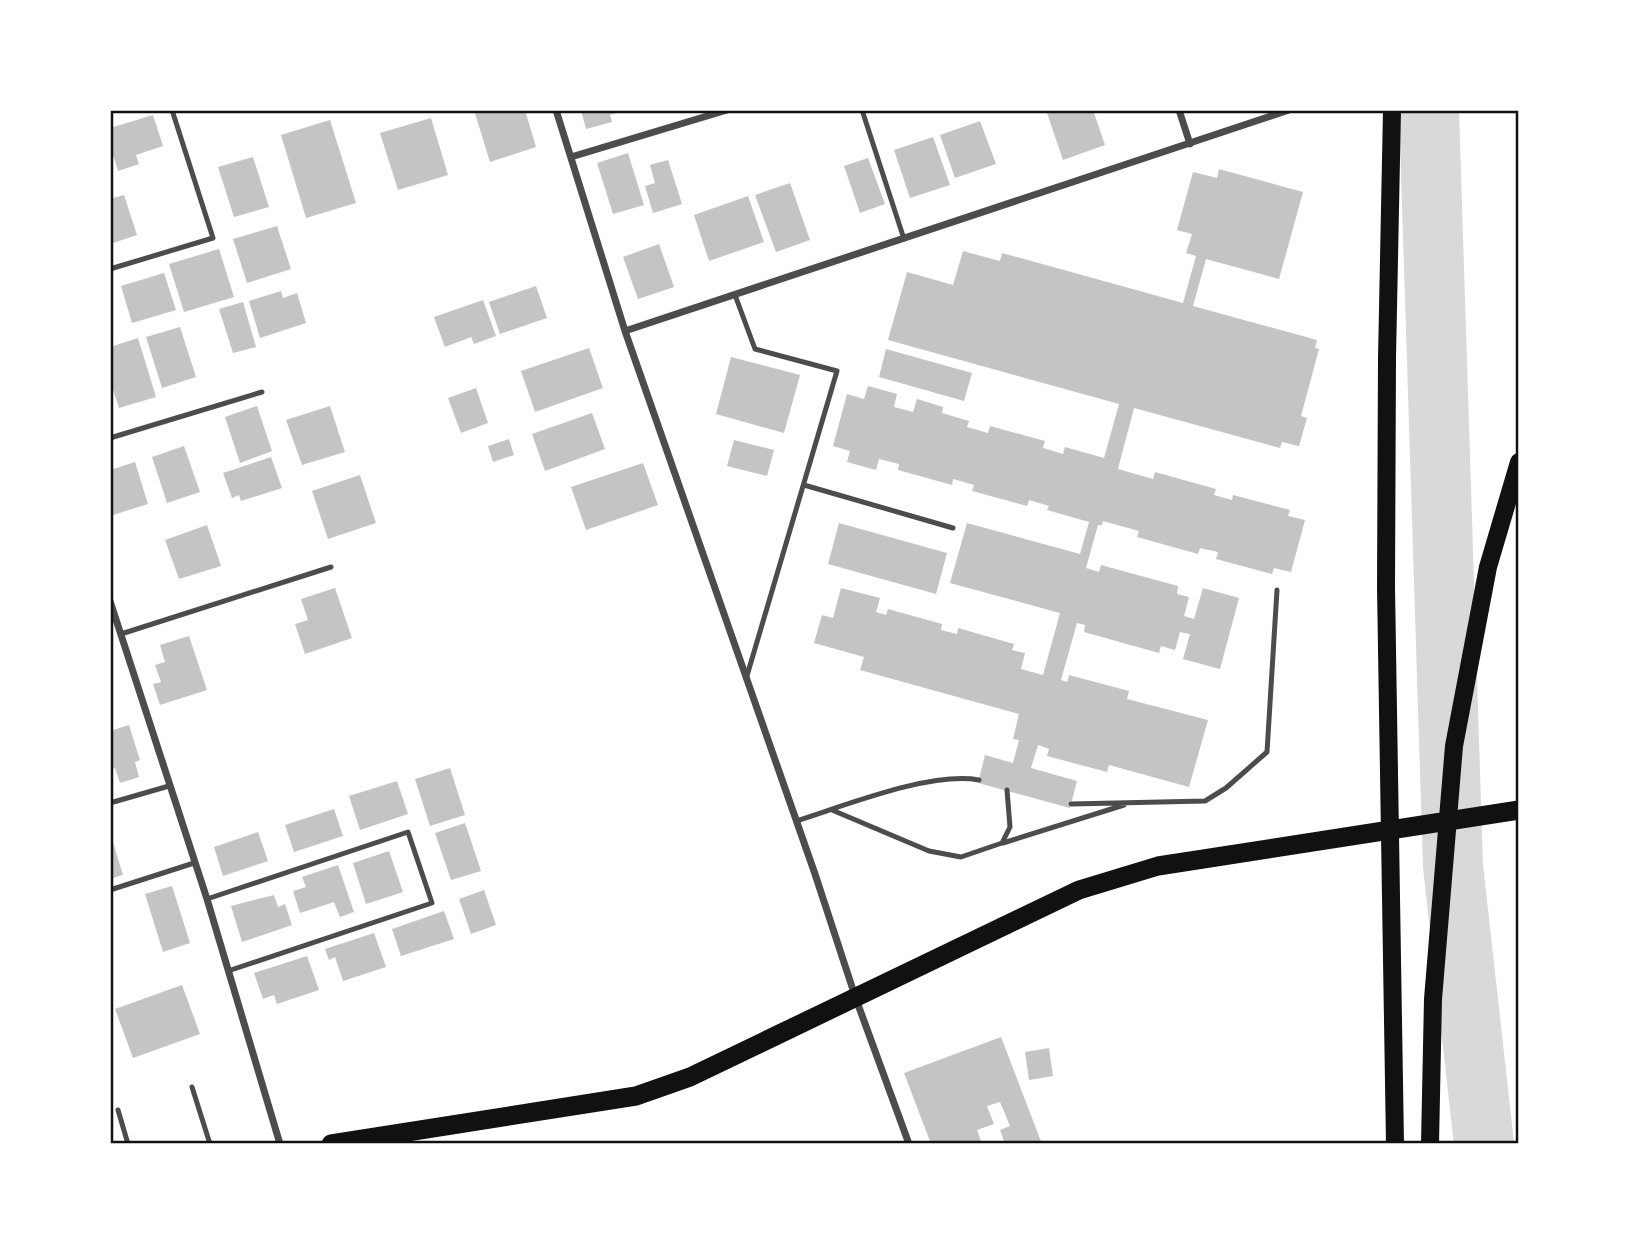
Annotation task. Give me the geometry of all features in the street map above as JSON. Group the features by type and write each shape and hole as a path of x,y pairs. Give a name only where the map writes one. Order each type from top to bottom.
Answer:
{"highway":[{"path":"331,1144 636,1096 690,1077 1079,890 1158,866 1519,810"}],"main road":[{"path":"1392,110 1387,358 1387,587 1395,1144"},
{"path":"1430,1144 1433,999 1454,746 1488,567 1519,461"}],"street":[{"path":"556,110 625,331 856,999 909,1144"},
{"path":"570,157 727,110"},
{"path":"1178,110 1190,144"},
{"path":"625,331 1289,110"},
{"path":"110,601 207,899 280,1144"}],"lane":[{"path":"110,269 213,238 172,110"},
{"path":"862,110 904,239"},
{"path":"735,295 755,349 837,371 746,679"},
{"path":"110,438 262,392"},
{"path":"804,485 953,528"},
{"path":"121,634 331,567"},
{"path":"1071,804 1205,801 1226,788 1267,752 1277,590"},
{"path":"796,821 918,783 968,778 979,780"},
{"path":"110,803 169,786"},
{"path":"1002,843 1010,827 1007,790"},
{"path":"832,810 929,851 961,857 1130,803"},
{"path":"207,899 408,832 432,903 228,971"},
{"path":"110,890 194,863"},
{"path":"192,1087 210,1144"},
{"path":"117,1110 128,1144"}],"building":[{"path":"474,110 525,110 536,147 490,162"},
{"path":"581,110 624,111 610,115 612,122 586,129"},
{"path":"1046,110 1093,110 1105,145 1063,160"},
{"path":"153,115 163,146 136,155 139,164 118,171 110,145 110,128"},
{"path":"431,118 448,175 398,190 380,133"},
{"path":"330,120 356,203 306,218 281,135"},
{"path":"980,121 996,164 955,178 940,135"},
{"path":"933,137 950,185 910,198 894,150"},
{"path":"628,153 644,205 613,214 597,163"},
{"path":"253,157 269,207 234,217 218,167"},
{"path":"868,158 885,204 860,213 844,166"},
{"path":"668,160 682,204 653,213 645,186 655,183 650,165"},
{"path":"1219,169 1303,192 1279,279 1206,259 1193,306 1317,340 1315,348 1319,349 1301,416 1307,418 1299,446 1282,442 1280,448 1134,408 1118,469 1153,479 1155,472 1216,489 1214,495 1232,500 1233,495 1290,510 1288,516 1305,520 1291,572 1274,568 1272,574 1216,559 1218,552 1200,548 1198,554 1137,537 1139,531 1103,521 1102,525 1098,525 1086,568 1099,572 1101,565 1178,586 1177,594 1189,597 1184,616 1194,619 1203,588 1239,598 1220,669 1183,659 1190,634 1180,632 1175,650 1161,646 1159,653 1084,632 1085,625 1077,623 1061,680 1067,682 1069,675 1129,691 1127,699 1208,720 1189,787 1109,765 1107,772 1047,756 1049,749 1038,745 1031,768 1077,781 1070,808 978,783 985,755 1013,763 1019,740 1013,739 1019,714 860,670 864,657 814,643 822,615 833,618 841,588 880,598 876,612 886,615 888,609 942,624 941,630 957,634 958,628 1014,644 1012,650 1025,653 1021,669 1043,675 1060,613 950,583 967,523 1080,554 1089,522 1047,510 1049,506 1029,500 1027,506 972,491 974,485 953,479 952,485 898,470 899,464 879,459 876,470 847,462 850,451 833,446 847,394 864,399 868,386 897,394 894,407 913,412 917,399 943,407 942,413 969,421 967,427 988,433 990,426 1045,441 1043,448 1063,454 1065,447 1104,458 1119,404 888,340 907,272 953,285 963,251 1000,261 1002,253 1183,303 1196,256 1186,253 1192,234 1177,230 1193,172 1217,178"},
{"path":"790,183 810,240 776,252 755,195"},
{"path":"124,195 137,235 110,244 110,199"},
{"path":"748,196 764,242 709,261 694,215"},
{"path":"277,226 291,269 247,283 233,239"},
{"path":"659,244 674,287 638,299 623,257"},
{"path":"219,249 234,297 184,312 169,264"},
{"path":"164,273 176,310 132,323 121,286"},
{"path":"536,286 547,318 500,334 489,302"},
{"path":"281,291 283,298 297,293 306,323 260,338 249,301"},
{"path":"483,300 496,336 474,344 471,337 445,347 434,317"},
{"path":"243,302 256,347 233,353 219,309"},
{"path":"180,327 196,377 162,388 146,337"},
{"path":"138,338 156,397 119,408 110,380 110,347"},
{"path":"589,348 603,388 535,412 521,371"},
{"path":"886,349 972,373 964,401 879,377"},
{"path":"731,357 800,375 784,433 716,414"},
{"path":"476,388 488,423 461,433 448,398"},
{"path":"257,406 272,451 240,463 225,417"},
{"path":"330,406 345,452 302,465 286,420"},
{"path":"592,413 605,449 545,471 532,434"},
{"path":"509,439 514,455 493,462 488,446"},
{"path":"734,440 774,450 767,476 727,466"},
{"path":"184,446 200,492 167,503 152,457"},
{"path":"271,457 282,488 241,501 239,495 232,498 223,473"},
{"path":"135,462 148,504 110,516 110,470"},
{"path":"643,463 658,505 586,530 571,487"},
{"path":"360,475 376,523 328,539 312,491"},
{"path":"839,523 947,553 936,594 828,564"},
{"path":"207,525 221,566 179,579 165,540"},
{"path":"335,588 352,638 305,654 295,624 308,620 301,599"},
{"path":"189,636 207,690 160,705 153,684 161,682 155,665 165,662 160,645"},
{"path":"129,725 140,760 135,762 139,777 120,783 115,768 110,769 110,731"},
{"path":"450,768 465,815 430,826 415,779"},
{"path":"397,781 408,814 360,830 349,796"},
{"path":"334,809 343,836 294,852 285,825"},
{"path":"465,823 481,871 451,880 435,833"},
{"path":"258,832 268,861 223,876 214,847"},
{"path":"113,842 123,875 110,879 110,843"},
{"path":"389,851 403,892 366,904 353,863"},
{"path":"338,865 354,912 340,917 334,902 300,913 293,891 306,887 302,877"},
{"path":"172,886 190,943 163,952 145,894"},
{"path":"484,890 496,925 471,934 459,899"},
{"path":"274,895 278,907 285,904 292,925 242,942 231,906"},
{"path":"444,911 454,939 401,956 392,929"},
{"path":"374,933 386,967 343,981 335,957 329,960 325,949"},
{"path":"307,956 319,990 277,1004 274,995 263,999 254,973"},
{"path":"182,985 200,1034 133,1058 115,1009"},
{"path":"1001,1037 1042,1144 1005,1144 1000,1130 1010,1126 1000,1102 987,1106 994,1124 977,1130 982,1144 931,1144 904,1073"},
{"path":"1049,1048 1053,1076 1029,1080 1025,1052"}],"waterway":[{"path":"1429,110 1453,866 1484,1144"}]}
